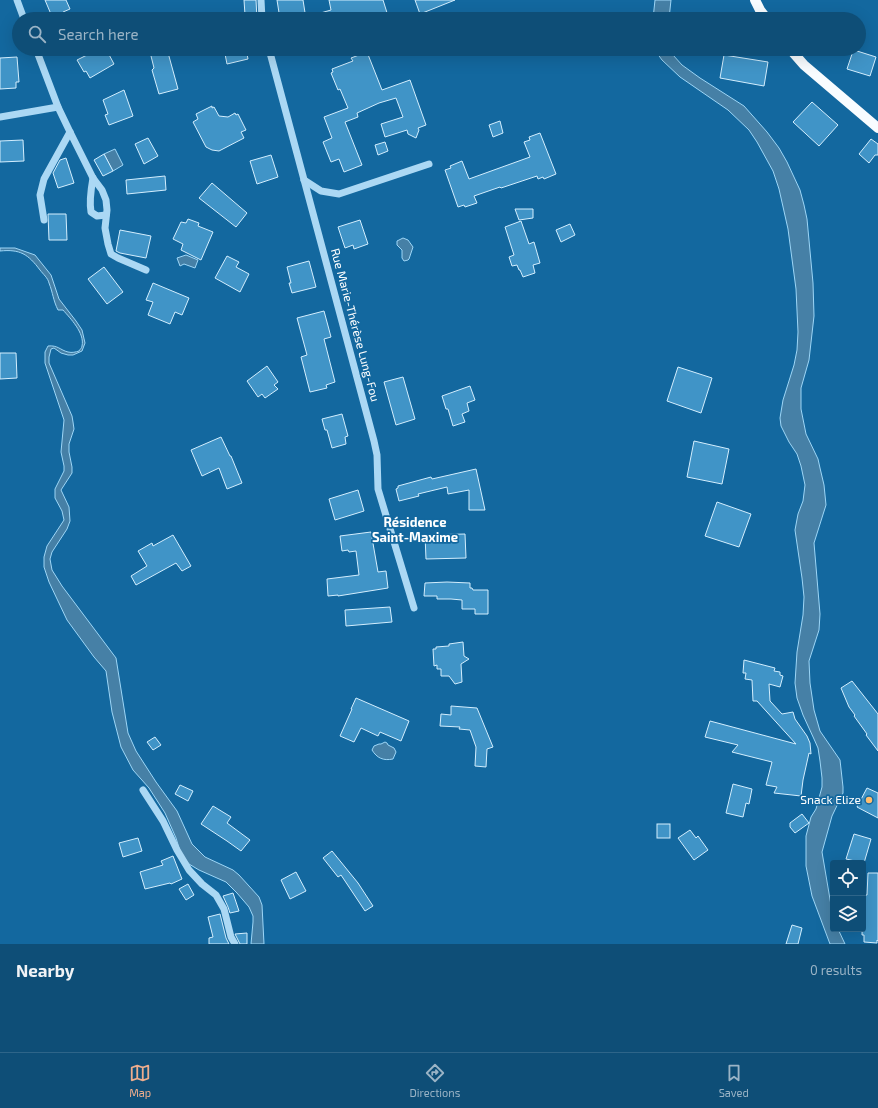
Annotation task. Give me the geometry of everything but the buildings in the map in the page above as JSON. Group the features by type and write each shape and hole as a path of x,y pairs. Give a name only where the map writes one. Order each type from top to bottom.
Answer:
{"main road":[{"path":"755,0 762,12"},
{"path":"796,56 804,65 878,128"}],"street":[{"path":"17,0 21,12"},
{"path":"261,0 262,12"},
{"path":"39,56 58,107 93,178 102,190 106,200 105,228 111,254 146,270"},
{"name":"Rue Marie-Thérèse Lung-Fou","path":"272,56 374,441 377,455 378,489 414,608"},
{"path":"0,117 58,107"},
{"path":"44,220 40,195 44,179 70,132"},
{"path":"304,180 321,191 339,194 429,164"},
{"path":"93,178 90,196 91,212 97,216 106,216"},
{"path":"143,790 163,821 177,850 190,870 202,884 216,896 224,909 231,937 235,944"}],"water":[{"path":"655,0 671,0 670,12 654,12"},
{"path":"659,56 674,56 682,65 700,78 744,106 767,132 787,162 800,190 807,219 813,283 814,316 809,360 801,388 801,409 806,434 818,459 824,485 826,505 814,543 820,614 819,630 809,661 810,683 814,710 820,731 840,760 843,793 832,816 822,852 830,899 830,932 839,932 845,944 830,944 812,896 806,866 806,836 811,817 816,809 822,787 822,778 818,748 803,715 797,698 795,683 797,652 803,615 804,597 795,530 798,514 803,501 805,485 797,454 781,426 780,418 783,400 794,365 798,332 796,289 788,229 779,189 773,171 749,130 728,110 680,77"},
{"path":"115,149 123,165 113,171 104,154"},
{"path":"403,238 408,240 413,247 409,259 404,261 402,258 402,250 397,245 397,241"},
{"path":"0,248 15,248 35,255 51,275 59,299 82,330 85,343 82,351 73,355 61,353 54,348 51,349 49,357 49,363 72,416 74,429 69,444 72,473 61,490 69,507 70,521 67,529 52,552 50,559 52,570 62,586 116,658 128,733 136,751 177,811 192,844 205,857 233,870 259,897 262,905 264,944 251,944 253,916 249,907 237,893 226,882 199,870 189,864 184,858 165,813 149,788 133,770 121,747 112,712 106,671 67,620 49,582 44,567 44,557 47,546 64,520 62,511 55,498 55,489 64,471 61,452 64,420 45,363 45,352 48,346 57,347 68,352 79,351 82,347 82,341 79,331 73,321 63,310 58,310 48,279 32,260 18,252 0,251"},
{"path":"186,255 198,260 195,268 184,264 180,266 177,258"},
{"path":"385,742 394,748 396,752 393,759 386,760 381,758 372,750 374,746"}],"place":[{"name":"Snack Elize","path":"869,800"}],"district":[{"name":"Résidence Saint-Maxime","path":"415,530"}]}
